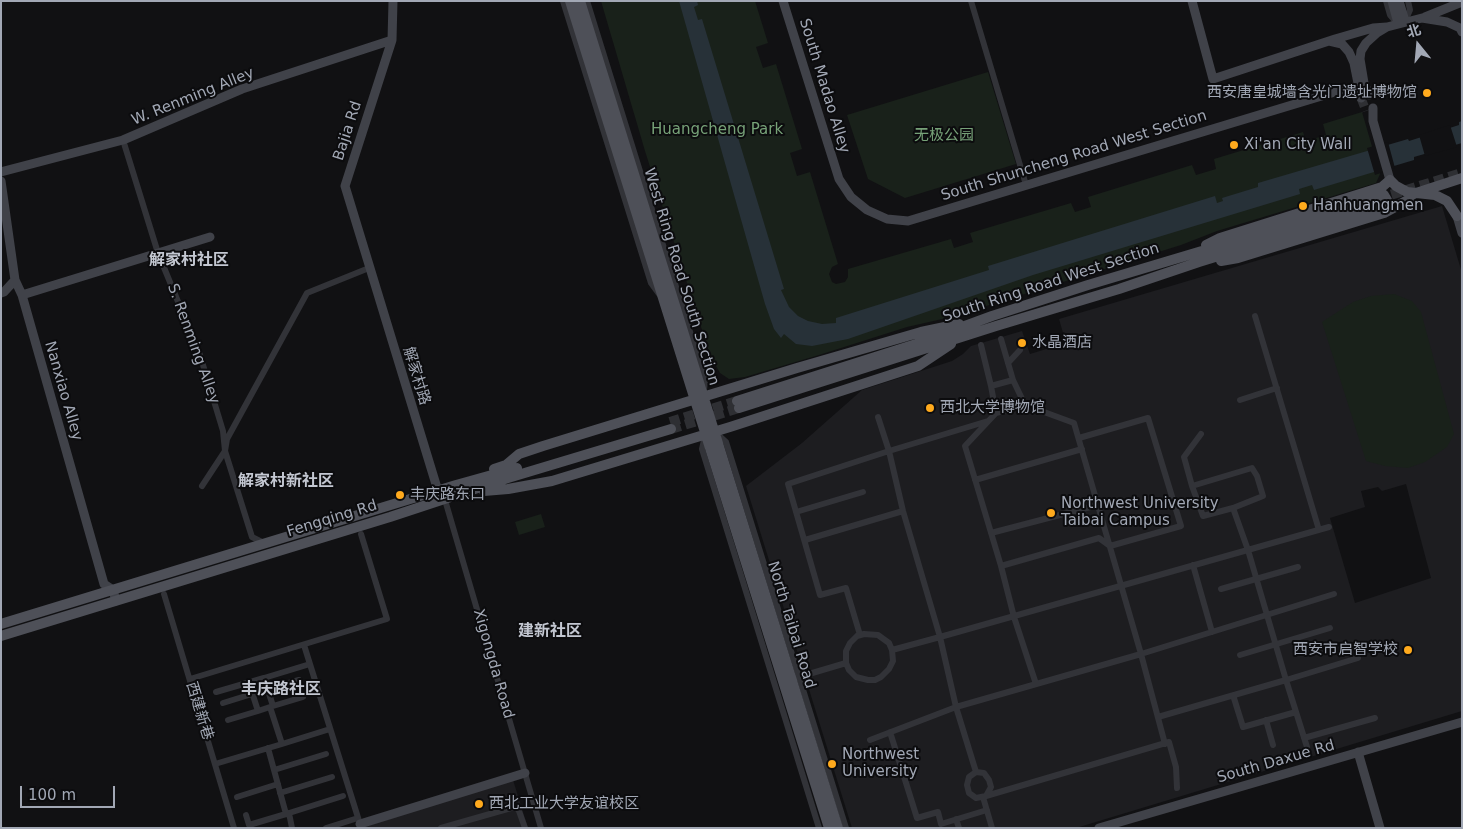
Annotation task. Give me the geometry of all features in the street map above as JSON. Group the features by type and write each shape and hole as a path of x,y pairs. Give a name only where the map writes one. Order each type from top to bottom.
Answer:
{"main road":[{"name":"West Ring Road South Section","path":"570,1 662,297 710,433"},
{"name":"West Ring Road South Section","path":"580,1 661,265 698,398"},
{"path":"1379,202 1382,187 1389,178 1401,189 1413,194 1435,195 1447,201 1457,216"},
{"name":"South Ring Road West Section","path":"1379,202 1162,275 738,404 975,322 1088,285 1186,256 1220,238 1379,202 1408,200 1413,194 1462,178"},
{"path":"456,485 506,465 518,454 921,332 953,324 975,322"},
{"path":"448,499 552,480 710,433 918,366 962,336"},
{"name":"Fengqing Rd","path":"1,624 456,485 671,426 448,499 1,636"},
{"name":"North Taibai Road","path":"710,433 795,677 838,828"},
{"name":"North Taibai Road","path":"710,433 829,828"}],"street":[{"name":"Bajia Rd","path":"369,268 344,186 392,40 393,1"},
{"name":"West Ring Road South Section","path":"563,1 651,283 662,297"},
{"name":"West Ring Road South Section","path":"587,1 705,380 698,398"},
{"name":"South Madao Alley","path":"783,1 839,179"},
{"path":"971,1 1026,185"},
{"path":"1192,1 1213,79 1328,41 1373,28 1387,27 1422,18 1462,2"},
{"path":"1386,1 1390,15 1401,22"},
{"path":"1392,1 1401,22"},
{"path":"1400,1 1401,22"},
{"path":"1401,22 1410,10 1408,1"},
{"path":"1422,18 1447,22 1461,29 1462,17"},
{"path":"1328,41 1342,44 1357,61 1364,83 1365,96 1358,85 1357,61 1366,43 1387,27"},
{"name":"W. Renming Alley","path":"1,172 123,140 242,90 392,40"},
{"name":"South Shuncheng Road West Section","path":"839,179 851,197 867,210 887,219 908,220 1358,85"},
{"path":"1369,110 1389,178"},
{"name":"S. Renming Alley","path":"123,140 158,253 200,355 223,431 225,451 252,537 264,543"},
{"name":"Nanxiao Alley","path":"1,181 15,280 22,295 104,584 113,590 116,601"},
{"path":"1457,216 1462,233"},
{"path":"22,295 210,237"},
{"path":"661,265 674,280"},
{"path":"202,486 225,451 227,439 307,293 369,268"},
{"name":"解家村路","path":"369,268 438,491"},
{"path":"1,293 15,280"},
{"path":"1255,316 1319,530"},
{"path":"1001,339 1013,380 1025,405"},
{"path":"981,345 996,413"},
{"path":"1008,363 1020,350"},
{"path":"991,386 1013,380"},
{"path":"1240,400 1277,388"},
{"path":"1036,684 1014,617 1001,566 965,446 996,413 1025,405 1074,423 1122,586 1165,744"},
{"path":"878,417 940,637 956,707 976,772"},
{"path":"1001,566 1098,538 1110,546 1181,526 1148,418 1079,438"},
{"path":"860,635 846,588 820,595 788,484 988,421"},
{"path":"710,433 702,449 819,828"},
{"path":"1192,486 1252,468 1264,496 1233,508 1203,516 1192,486 1184,457 1201,434"},
{"path":"975,480 1082,449"},
{"path":"796,512 863,492"},
{"name":"Xigongda Road","path":"448,499 541,828"},
{"path":"991,533 1098,505"},
{"path":"1233,508 1248,550 1307,747"},
{"path":"804,540 903,511"},
{"path":"892,650 1329,527"},
{"path":"190,679 387,619 361,534"},
{"path":"1194,565 1212,632"},
{"path":"1221,589 1298,567"},
{"name":"西建新巷","path":"164,594 234,828"},
{"path":"870,740 956,707 1141,654 1334,594"},
{"path":"1240,655 1330,628"},
{"path":"871,633 878,635 888,643 892,650 893,661 889,670 875,680 856,677 849,670 846,663 846,651 850,643 860,635 871,633"},
{"path":"304,645 359,821"},
{"path":"1158,717 1358,658"},
{"path":"846,663 795,677 846,828"},
{"path":"216,692 310,664"},
{"path":"264,678 282,744"},
{"path":"268,689 299,680"},
{"path":"249,683 258,711"},
{"path":"223,703 252,694"},
{"path":"1233,696 1243,727 1296,712"},
{"path":"228,720 303,697"},
{"path":"1304,738 1375,718"},
{"path":"1266,720 1273,744"},
{"name":"South Daxue Rd","path":"1103,827 1462,722"},
{"path":"216,764 330,729"},
{"path":"890,732 917,818 938,812 941,824 987,810"},
{"path":"992,828 985,796 991,787 989,780 984,773 976,772 969,777 967,785 970,793 976,798 985,796 1165,744 1169,742 1176,767 1177,788"},
{"path":"268,748 292,828"},
{"path":"1358,752 1380,828"},
{"path":"274,770 326,754"},
{"path":"326,828 359,821 525,773"},
{"path":"280,792 332,777"},
{"path":"237,797 278,784"},
{"path":"246,815 249,825 343,796"},
{"path":"441,828 511,808 516,808 519,811 524,828"},
{"path":"956,819 958,828"}],"shaded area":[{"path":"679,1 697,1 698,5 694,7 698,20 702,19 784,289 781,290 789,307 798,316 808,321 822,324 836,323 836,318 989,270 988,266 1215,196 1217,203 1223,201 1222,198 1258,187 1258,183 1408,139 1409,141 1459,125 1459,122 1462,121 1462,143 1414,157 1414,160 1314,190 1312,185 1299,189 1300,194 1033,275 848,339 812,346 796,344 784,334 781,338 774,329 765,304"},
{"name":"Northwest University Taibai Campus","path":"1442,206 1462,273 1462,711 1076,828 852,828 746,486 802,443 862,390 952,361 971,346 1022,331 1030,354 1066,343 1059,319","holes":["1406,484 1431,578 1355,603 1330,518 1365,507 1361,491 1378,487 1382,491"]},
{"name":"西北工业大学友谊校区","path":"513,780 528,828 360,828"}],"green space":[{"name":"Huangcheng Park","path":"601,1 755,1 768,43 756,47 763,68 776,64 802,149 790,153 797,176 810,172 838,264 832,267 829,274 832,282 836,284 845,282 848,277 848,269 951,239 954,248 973,242 970,233 1071,203 1075,212 1091,207 1088,197 1192,165 1196,175 1216,169 1214,159 1303,132 1306,141 1326,135 1323,124 1362,112 1380,174 1376,183 1217,231 1181,245 951,317 907,327 745,377 729,379 720,373 710,355 645,151"},
{"name":"无极公园","path":"988,72 1016,164 905,198 868,179 847,115"},
{"path":"1394,294 1412,301 1421,312 1454,434 1447,447 1425,462 1408,468 1385,466 1366,461 1322,322 1353,302 1371,296"},
{"path":"541,514 545,527 519,535 515,522"}],"pier":[{"path":"1450,125 1457,147 1425,156 1419,135"},
{"path":"1388,142 1395,168 1375,175 1367,148"}],"tunnel":[{"path":"1361,98 1366,111"},
{"path":"1377,199 1462,173"},
{"path":"670,422 737,401"},
{"path":"671,429 739,408"}],"place":[{"name":"西安唐皇城墙含光门遗址博物馆","path":"1427,93"},
{"name":"Xi'an City Wall","path":"1234,145"},
{"name":"Hanhuangmen","path":"1303,206"},
{"name":"水晶酒店","path":"1022,343"},
{"name":"西北大学博物馆","path":"930,408"},
{"name":"丰庆路东口","path":"400,495"},
{"name":"Northwest University Taibai Campus","path":"1051,513"},
{"name":"西安市启智学校","path":"1408,650"},
{"name":"Northwest University","path":"832,764"},
{"name":"西北工业大学友谊校区","path":"479,804"}],"district":[{"name":"解家村社区","path":"189,261"},
{"name":"解家村新社区","path":"286,482"},
{"name":"建新社区","path":"550,632"},
{"name":"丰庆路社区","path":"281,690"}]}
